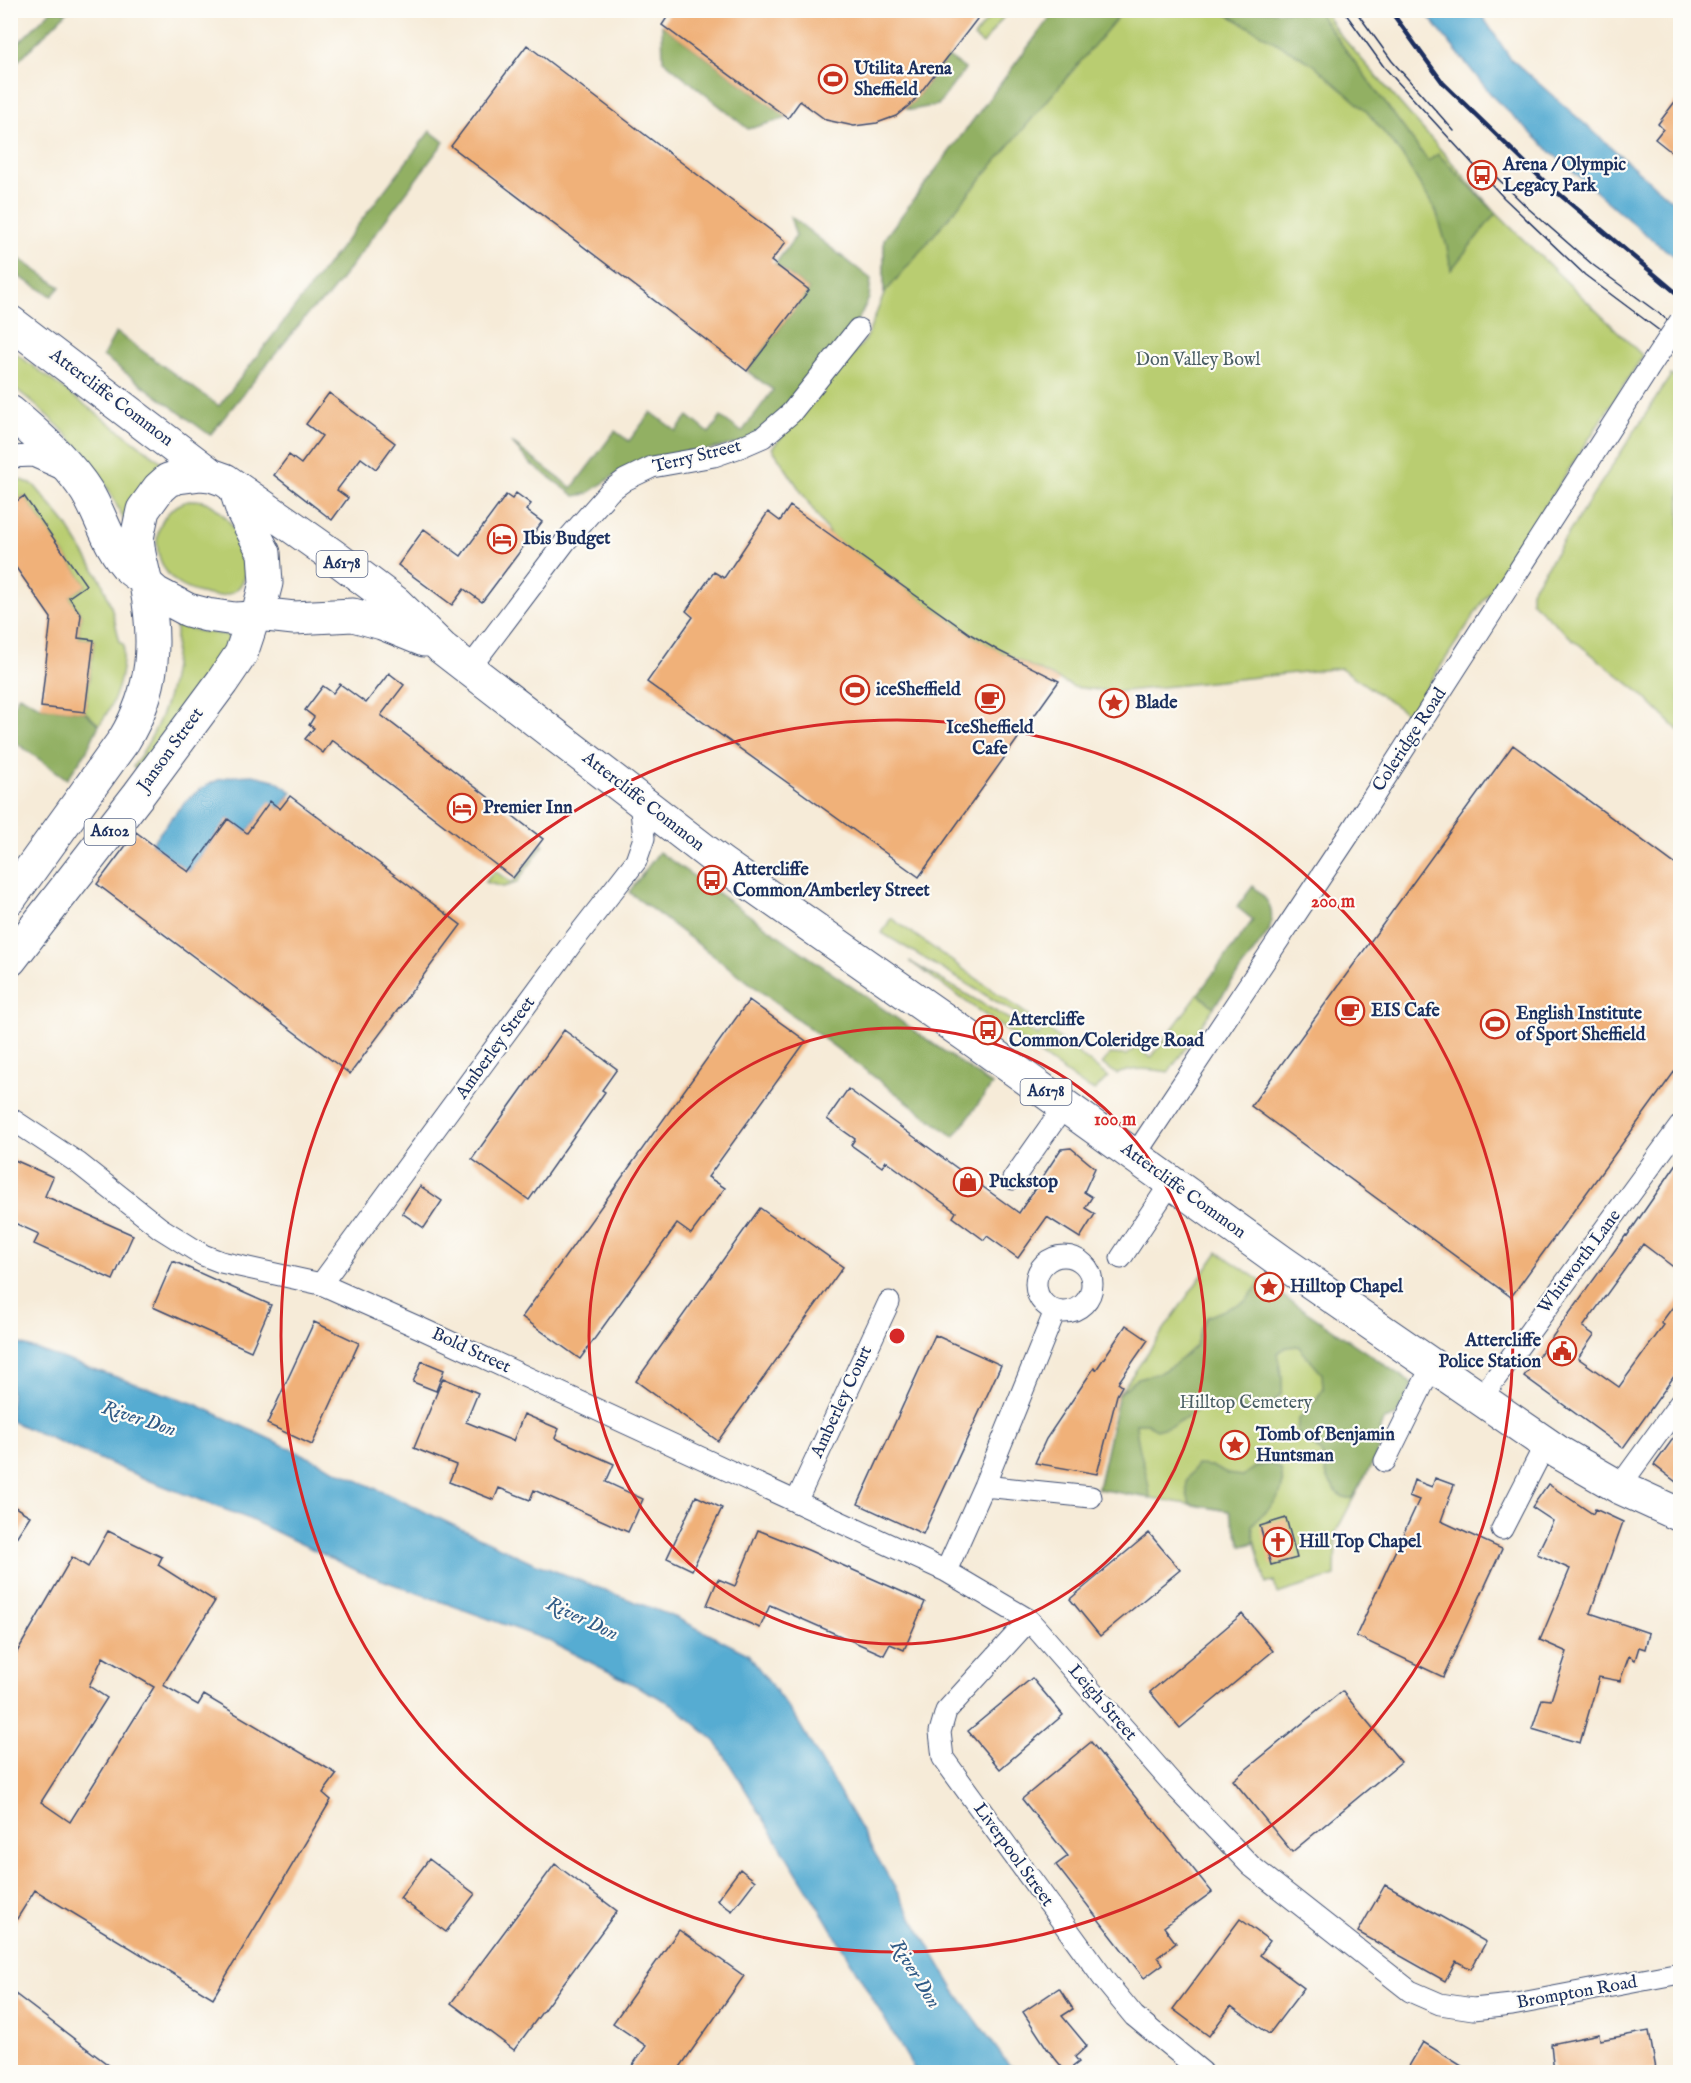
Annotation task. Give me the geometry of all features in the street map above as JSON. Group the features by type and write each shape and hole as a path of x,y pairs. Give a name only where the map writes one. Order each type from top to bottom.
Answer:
{"main road":[{"name":"Attercliffe Common","path":"10,322 224,481 396,603 442,648 721,863 1172,1181 1282,1262 1546,1443 1619,1487 1680,1515"},
{"name":"A6178","path":"10,412 52,450 71,472 86,491 112,543 124,560 167,600 188,610 235,619 256,616"},
{"path":"146,581 137,538 143,510 153,494 168,480 188,474 224,481 264,553 266,583 256,616"},
{"name":"A6102","path":"10,898 64,820 124,740 137,718 145,698 153,651 152,616 146,581"},
{"name":"Attercliffe Common","path":"256,616 294,618 342,614 362,616 442,648"},
{"name":"Janson Street","path":"10,960 139,794 222,682 241,654 256,616"}],"street":[{"name":"Coleridge Road","path":"1135,1155 1361,816 1680,321"},
{"name":"Terry Street","path":"469,669 565,542 610,491 643,471 714,456 764,437 791,413 858,329"},
{"path":"10,457 33,456 71,472"},
{"name":"Amberley Street","path":"321,1284 572,943 636,861 644,838 640,802"},
{"path":"1013,1179 1065,1105"},
{"name":"Bold Street","path":"10,1118 78,1163 160,1228 203,1255 221,1262 321,1284 431,1332 946,1571"},
{"name":"Whitworth Lane","path":"1481,1398 1680,1126"},
{"path":"1121,1257 1172,1181"},
{"name":"Amberley Court","path":"796,1502 889,1302"},
{"path":"946,1571 984,1486 1055,1311"},
{"path":"1385,1461 1433,1364"},
{"path":"1619,1487 1680,1403"},
{"path":"1502,1529 1546,1443"},
{"path":"984,1486 1091,1497"},
{"name":"Leigh Street","path":"946,1571 1029,1620 1171,1782 1251,1866 1410,1991 1440,2004 1473,2009"},
{"name":"Liverpool Street","path":"1029,1620 946,1711 940,1732 943,1758 1106,1982 1134,2016 1202,2073"},
{"name":"Brompton Road","path":"1473,2009 1512,2005 1680,1973"}],"green space":[{"path":"51,11 68,11 11,68 11,50"},
{"path":"994,11 1008,11 983,44 974,37"},
{"name":"Don Valley Bowl","path":"1055,11 1324,11 1336,30 1496,213 1643,356 1409,715 1341,668 1116,692 1074,687 999,651 970,634 830,535 772,448 866,339 884,294 884,239"},
{"path":"1055,11 1123,11 884,294 884,239"},
{"path":"1221,11 1317,11 1428,161 1438,154 1496,213 1451,270 1436,211 1402,155 1367,112 1313,64"},
{"path":"662,25 788,118 748,129 663,60"},
{"path":"948,57 965,69 938,105 911,110 906,108 913,102"},
{"path":"430,131 444,142 327,298 311,310 210,435 103,356 116,332 219,406"},
{"path":"790,216 871,279 869,298 851,334 776,422 747,441 624,469 587,494 575,496 531,464 511,442 572,488 615,431 629,441 651,412 676,431 688,416 709,433 721,417 742,432 773,390 747,371 809,290 775,264 796,236"},
{"path":"11,253 60,287 52,296 11,272"},
{"path":"10,349 167,466 125,522 112,495 87,458 56,424 11,385"},
{"path":"1671,375 1680,381 1680,732 1638,691 1571,638 1531,601 1531,591"},
{"path":"11,480 22,480 34,485 66,524 102,582 111,606 120,642 124,645 121,677 111,706 99,725 85,712 94,640 78,638 81,615 69,597 86,585 24,496 11,505"},
{"path":"192,500 206,502 219,511 235,531 241,544 246,569 243,581 236,590 229,594 213,596 186,588 166,572 160,560 157,547 161,523 168,513"},
{"path":"176,625 228,635 229,644 220,663 137,770 133,767 153,733 167,700 174,665"},
{"path":"19,695 41,707 85,712 99,725 86,752 67,779 11,739 10,708 12,709"},
{"path":"542,844 544,845 516,883 503,887 485,882 495,871 512,883"},
{"path":"659,852 992,1085 954,1137 629,892"},
{"path":"1253,886 1270,906 1272,916 1269,931 1214,1007 1198,994 1253,920 1237,907"},
{"path":"891,918 1028,1015 1029,1018 1027,1020 882,933"},
{"path":"909,961 1038,1036 1045,1027 1108,1077 1095,1090 1086,1087"},
{"path":"1198,994 1214,1007 1169,1072 1143,1069 1117,1074 1102,1064 1110,1054 1126,1055 1137,1047 1151,1058"},
{"name":"Hilltop Cemetery","path":"1218,1252 1284,1297 1396,1416 1382,1423 1379,1432 1381,1445 1336,1532 1335,1576 1277,1594 1274,1581 1266,1584 1255,1543 1242,1546 1229,1511 1098,1489 1119,1394"},
{"path":"1261,1281 1413,1384 1396,1416 1384,1420 1380,1429 1380,1447 1353,1498 1343,1498 1334,1489 1326,1474 1320,1451 1297,1432 1298,1420 1323,1389 1322,1374 1298,1346 1287,1347 1277,1353 1282,1377 1282,1393 1268,1409 1248,1411 1229,1405 1207,1404 1174,1425 1156,1430 1147,1423 1136,1423 1150,1498 1098,1489 1119,1394 1138,1378 1159,1373 1175,1364 1196,1345 1207,1317 1246,1301"},
{"path":"1270,1464 1281,1469 1282,1488 1276,1501 1252,1525 1255,1542 1242,1546 1229,1511 1190,1504 1187,1483 1197,1465 1211,1466 1227,1474 1242,1476 1256,1467"}],"water":[{"path":"1424,11 1479,11 1510,58 1680,208 1680,260 1615,208 1494,98"},
{"path":"253,775 274,780 292,792 280,809 270,802 247,833 228,819 189,872 151,844 184,803 204,787 229,777"},
{"name":"River Don","path":"11,1341 195,1404 534,1563 677,1618 748,1654 797,1720 955,1991 1008,2064 1019,2072 916,2072 825,1918 716,1742 672,1704 547,1640 360,1572 247,1518 148,1480 11,1421"}],"building":[{"name":"Utilita Arena Sheffield","path":"672,10 984,10 913,102 896,116 877,123 854,126 826,120 800,101 788,118 662,25"},
{"path":"527,45 786,242 771,261 809,290 747,371 451,146"},
{"path":"1680,95 1680,159 1655,139 1663,129 1658,124"},
{"path":"329,393 395,443 376,469 361,458 337,490 348,498 332,520 274,475 289,455 301,464 322,436 306,424"},
{"name":"Ibis Budget","path":"516,493 531,504 526,510 542,522 482,602 464,589 452,605 398,565 424,529 461,556 506,495 512,499"},
{"path":"24,496 86,585 69,597 81,615 78,638 94,640 85,712 41,707 51,618 10,559 10,506"},
{"name":"iceSheffield","path":"790,506 970,634 1059,681 919,877 647,682 693,617 686,611 714,572 724,578 768,512 780,521"},
{"name":"Premier Inn","path":"389,673 404,685 381,715 543,839 513,878 332,740 323,753 305,739 314,728 309,725 314,717 305,710 323,686 333,693 340,684 366,703"},
{"name":"English Institute of Sport Sheffield","path":"1513,745 1680,868 1680,1064 1511,1297 1251,1106"},
{"path":"290,796 461,925 350,1074 97,884 136,832 189,872 228,819 247,833 270,801 280,809"},
{"path":"749,1000 806,1041 708,1177 725,1188 691,1234 677,1224 580,1359 522,1317"},
{"path":"564,1030 617,1069 602,1090 605,1092 529,1200 472,1159"},
{"path":"848,1089 1019,1213 1061,1149 1071,1148 1095,1168 1084,1192 1092,1197 1085,1208 1095,1214 1080,1238 1047,1217 1018,1258 987,1236 984,1240 953,1217 956,1212 886,1161 882,1167 851,1145 855,1139 827,1119"},
{"path":"10,1158 53,1177 45,1196 133,1235 113,1280 34,1244 39,1234 10,1221"},
{"name":"Attercliffe Police Station","path":"1680,1159 1680,1272 1643,1244 1583,1327 1594,1335 1578,1358 1619,1387 1664,1325 1661,1323 1680,1297 1680,1368 1623,1448 1524,1376 1627,1236"},
{"path":"420,1186 442,1201 424,1228 402,1213"},
{"path":"760,1208 843,1267 718,1441 636,1381"},
{"path":"173,1261 271,1305 251,1351 153,1307"},
{"path":"314,1322 359,1343 312,1445 267,1424"},
{"path":"1126,1325 1148,1340 1118,1383 1122,1386 1117,1395 1097,1474 1035,1463 1046,1439"},
{"path":"935,1335 1001,1365 923,1534 858,1504"},
{"path":"422,1361 444,1370 436,1391 413,1382"},
{"path":"443,1378 478,1393 466,1422 513,1441 524,1414 559,1429 555,1438 614,1464 606,1482 643,1499 628,1532 534,1490 530,1500 499,1488 494,1500 449,1482 456,1465 414,1448"},
{"path":"1680,1429 1680,1485 1654,1465"},
{"path":"1435,1478 1454,1485 1441,1521 1502,1549 1443,1677 1356,1636 1419,1500 1409,1496 1414,1480 1432,1487"},
{"path":"1548,1484 1593,1514 1595,1509 1623,1522 1590,1613 1649,1633 1645,1649 1639,1647 1635,1660 1629,1656 1620,1681 1599,1677 1580,1743 1532,1729 1542,1699 1551,1700 1567,1652 1540,1640 1570,1569 1537,1554 1553,1521 1532,1507"},
{"path":"696,1496 722,1508 692,1570 667,1558"},
{"path":"10,1504 30,1516 10,1547"},
{"name":"Hill Top Chapel","path":"1286,1518 1297,1558 1271,1565 1260,1526"},
{"path":"758,1530 925,1602 904,1650 890,1644 884,1655 770,1605 760,1628 707,1605 718,1579 735,1586"},
{"path":"108,1531 162,1557 158,1565 215,1601 163,1685 198,1705 204,1695 337,1774 323,1793 331,1800 213,1998 35,1890 10,1930 10,1664 72,1557 88,1567","holes":["103,1657 154,1687 70,1822 41,1802 107,1698 89,1686"]},
{"path":"1149,1533 1180,1570 1100,1636 1070,1599"},
{"path":"1242,1614 1273,1651 1180,1728 1150,1692"},
{"path":"1032,1678 1063,1715 1000,1769 968,1731"},
{"path":"1342,1691 1401,1762 1292,1852 1233,1780"},
{"path":"1091,1742 1212,1892 1164,1927 1176,1943 1158,1957 1163,1964 1144,1978 1056,1865 1068,1856 1022,1799"},
{"path":"429,1859 475,1894 446,1932 400,1898"},
{"path":"555,1864 617,1911 514,2050 451,2003"},
{"path":"740,1869 755,1881 732,1911 717,1900"},
{"path":"1385,1885 1486,1942 1471,1969 1456,1961 1445,1981 1358,1932"},
{"path":"1240,1919 1270,1941 1260,1955 1304,1988 1269,2034 1231,2006 1209,2036 1173,2009"},
{"path":"679,1930 744,1976 676,2073 627,2073 646,2046 613,2023"},
{"path":"1059,1988 1073,2009 1062,2016 1087,2046 1075,2057 1079,2062 1066,2072 1048,2050 1023,2012"},
{"path":"10,1990 119,2073 10,2073"},
{"path":"1649,2031 1656,2069 1638,2073 1554,2073 1551,2044 1599,2034 1600,2040"},
{"path":"1423,2042 1473,2073 1405,2073"}],"tram line":[{"path":"1343,10 1384,67 1504,198 1585,275 1680,346"},
{"path":"1355,10 1392,61 1454,131"},
{"path":"1488,169 1529,209 1593,265 1680,329"}],"railway":[{"path":"1390,10 1443,83 1545,182 1680,296"}],"place":[{"name":"Utilita Arena Sheffield","path":"833,79"},
{"name":"Arena / Olympic Legacy Park","path":"1482,175"},
{"name":"Ibis Budget","path":"502,539"},
{"name":"iceSheffield","path":"855,690"},
{"name":"IceSheffield Cafe","path":"990,699"},
{"name":"Blade","path":"1114,703"},
{"name":"Premier Inn","path":"462,808"},
{"name":"Attercliffe Common/Amberley Street","path":"712,880"},
{"name":"EIS Cafe","path":"1350,1011"},
{"name":"English Institute of Sport Sheffield","path":"1495,1024"},
{"name":"Attercliffe Common/Coleridge Road","path":"988,1030"},
{"name":"Puckstop","path":"968,1182"},
{"name":"Hilltop Chapel","path":"1269,1287"},
{"name":"Attercliffe Police Station","path":"1562,1351"},
{"name":"Tomb of Benjamin Huntsman","path":"1235,1445"},
{"name":"Hill Top Chapel","path":"1278,1542"}]}
